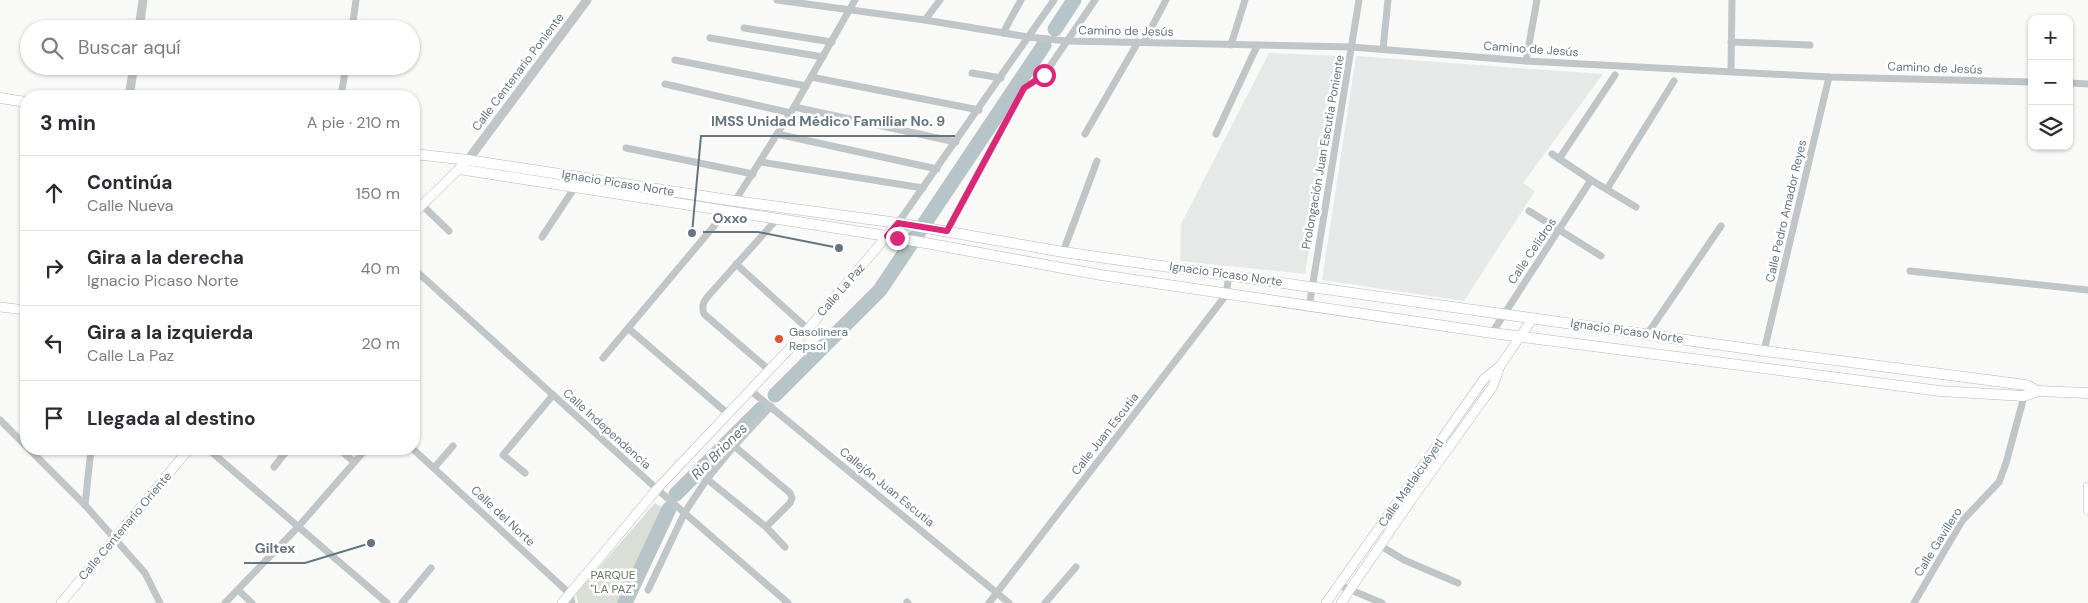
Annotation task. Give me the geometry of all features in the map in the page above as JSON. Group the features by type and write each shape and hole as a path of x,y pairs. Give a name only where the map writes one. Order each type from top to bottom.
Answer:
{"main road":[{"path":"0,98 20,101"},
{"name":"Ignacio Picaso Norte","path":"420,155 468,160 735,201 898,223 1063,252 1648,333 1764,351 2026,385 2038,391"},
{"path":"422,205 468,160"},
{"name":"Ignacio Picaso Norte","path":"459,169 887,236 1101,275 1226,295 1520,337 1940,392 2024,396 2038,391 2088,393"},
{"name":"Calle La Paz","path":"562,603 571,598 657,489 808,329 898,223"},
{"path":"0,307 20,309"},
{"name":"Calle Matlalcuéyetl","path":"1326,603 1484,380 1500,366 1533,318"},
{"name":"Calle Matlalcuéyetl","path":"1341,603 1414,496 1493,386 1500,366"},
{"name":"Calle Centenario Oriente","path":"60,603 184,455"},
{"path":"2088,487 2088,510"}],"street":[{"path":"140,20 143,0"},
{"path":"353,20 356,0"},
{"name":"Calle Centenario Poniente","path":"468,160 587,0"},
{"name":"Camino de Jesús","path":"777,0 809,2 1028,38 1067,41 1352,47 1526,60 1829,77 2028,82"},
{"path":"604,358 735,201 778,134 855,0"},
{"path":"925,20 940,0"},
{"path":"1003,33 1021,0"},
{"name":"Calle La Paz","path":"898,223 979,110 1054,0"},
{"path":"947,231 1024,88 1044,75 1096,0"},
{"path":"1085,134 1166,0"},
{"path":"1231,45 1244,0"},
{"name":"Prolongación Juan Escutia Poniente","path":"1309,307 1359,0"},
{"path":"1383,50 1388,0"},
{"path":"1526,60 1537,0"},
{"path":"1731,71 1732,0"},
{"path":"744,28 832,42"},
{"path":"710,38 823,57"},
{"path":"1731,42 1810,45"},
{"path":"1216,134 1256,46"},
{"path":"675,60 806,86"},
{"path":"972,72 1001,78"},
{"path":"130,90 132,75"},
{"path":"342,90 344,75"},
{"path":"1559,159 1615,75"},
{"path":"811,77 979,110"},
{"name":"Calle Pedro Amador Reyes","path":"1764,351 1829,77"},
{"path":"1607,189 1674,81"},
{"path":"2073,83 2088,84"},
{"path":"665,84 956,142"},
{"path":"778,134 937,169"},
{"path":"626,148 753,174"},
{"path":"1552,154 1636,207"},
{"path":"1063,252 1097,161"},
{"path":"760,162 923,188"},
{"name":"Calle Celidros","path":"1492,333 1560,231 1591,180"},
{"path":"542,238 575,187"},
{"path":"422,205 449,232"},
{"path":"1529,211 1601,256"},
{"path":"769,370 704,314 702,309 703,303 709,295 777,219"},
{"path":"1648,333 1721,226"},
{"path":"736,264 808,329"},
{"path":"1910,271 2088,290"},
{"name":"Calle Independencia","path":"420,274 657,489 788,603"},
{"name":"Calle Juan Escutia","path":"989,603 1226,295 1229,275"},
{"path":"630,329 727,413"},
{"name":"Calle Gavillero","path":"1914,603 1962,521 1999,482 2026,385"},
{"name":"Callejón Juan Escutia","path":"750,390 1009,603"},
{"path":"524,473 503,455 553,395"},
{"path":"648,590 685,512 707,479 771,406"},
{"path":"0,420 20,440"},
{"path":"434,468 453,446"},
{"path":"734,446 790,493 792,498 790,503 766,527"},
{"path":"35,455 85,505 145,573 160,603"},
{"path":"85,505 90,455"},
{"path":"215,455 386,603"},
{"path":"274,467 283,455"},
{"path":"346,455 354,462"},
{"path":"225,603 298,527 360,455"},
{"name":"Calle del Norte","path":"420,455 571,598"},
{"path":"707,479 766,527 785,547"},
{"path":"1381,546 1404,560 1458,583"},
{"path":"1045,603 1076,567"},
{"path":"402,603 431,568"},
{"path":"1339,585 1382,603"},
{"path":"238,590 252,603"}],"shaded area":[{"path":"1269,53 1342,56 1305,274 1180,261 1181,224"},
{"path":"1356,56 1603,74 1523,183 1535,191 1464,301 1322,280"}],"green space":[{"name":"PARQUE \"LA PAZ\"","path":"655,503 668,511 625,603 578,603 576,594"}],"waterway":[{"name":"Rio Briones","path":"1055,29 1074,0"},
{"name":"Rio Briones","path":"775,395 880,290 1044,45"},
{"name":"Rio Briones","path":"676,494 761,409"},
{"name":"Rio Briones","path":"625,603 669,509"}],"place":[{"name":"IMSS Unidad Médico Familiar No. 9","path":"692,233"},
{"name":"Oxxo","path":"839,248"},
{"name":"Gasolinera Repsol","path":"779,339"},
{"name":"Giltex","path":"371,543"}],"route":[{"path":"897,238 887,236 898,223 947,231 1024,88 1044,75"}]}
